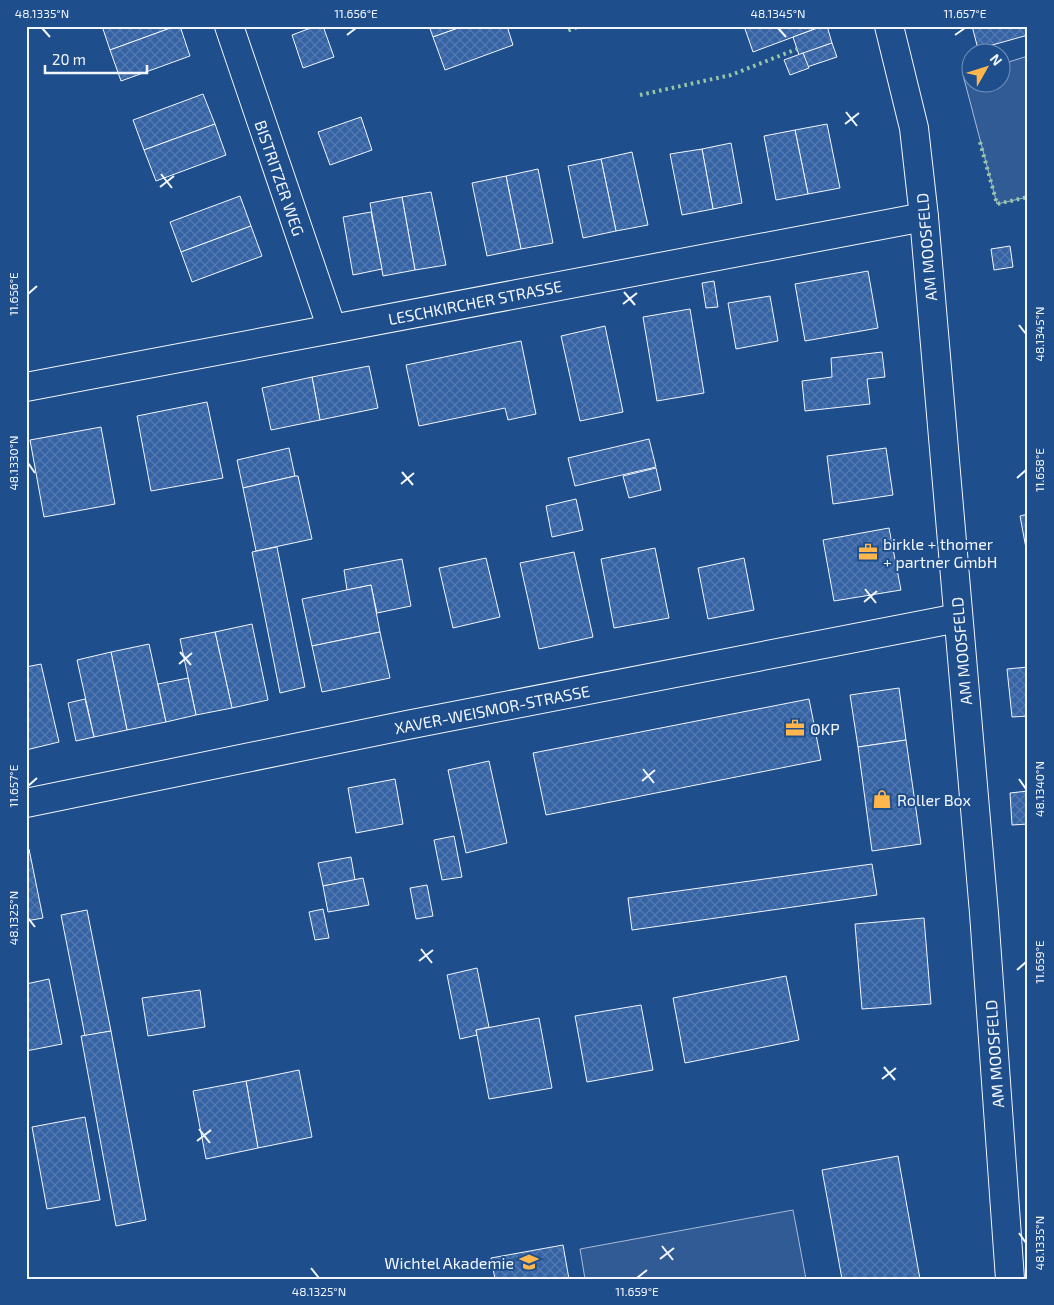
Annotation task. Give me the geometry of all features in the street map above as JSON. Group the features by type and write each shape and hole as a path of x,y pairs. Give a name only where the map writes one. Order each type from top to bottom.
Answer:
{"street":[{"name":"BISTRITZER WEG","path":"229,26 332,329"},
{"name":"AM MOOSFELD","path":"889,26 914,128 924,217 984,913 1010,1279"},
{"name":"LESCHKIRCHER STRASSE","path":"26,387 924,217"},
{"name":"XAVER-WEISMOR-STRASSE","path":"26,803 417,723 958,618"}],"shaded area":[{"path":"1028,56 1028,197 997,204 967,92 1012,92 1012,61"},
{"path":"793,1210 806,1279 585,1279 580,1249"}],"building":[{"path":"102,26 176,26 110,50"},
{"path":"180,26 190,56 121,81 110,50"},
{"path":"316,26 323,26 334,57 303,68 292,35"},
{"path":"429,26 464,26 433,37"},
{"path":"464,26 507,26 513,45 445,70 433,37"},
{"path":"744,26 811,26 812,30 753,52"},
{"path":"827,26 832,43 799,55 793,37"},
{"path":"972,26 1028,26 1028,35 1003,42 976,42"},
{"path":"832,43 837,57 807,67 803,53"},
{"path":"803,53 809,68 790,75 784,60"},
{"path":"203,94 215,124 144,150 133,120"},
{"path":"361,117 372,150 330,165 318,132"},
{"path":"215,124 226,155 156,181 144,150"},
{"path":"827,124 840,188 808,194 795,130"},
{"path":"795,130 808,194 776,200 764,136"},
{"path":"731,143 742,203 713,209 702,149"},
{"path":"702,149 713,209 682,215 670,154"},
{"path":"632,152 648,225 616,231 601,159"},
{"path":"601,159 616,231 583,238 568,166"},
{"path":"538,169 553,243 521,249 506,176"},
{"path":"506,176 521,249 487,256 472,183"},
{"path":"431,192 446,265 415,270 402,197"},
{"path":"240,196 251,226 181,252 170,222"},
{"path":"402,197 415,270 383,276 370,203"},
{"path":"371,212 382,269 353,275 343,217"},
{"path":"251,226 262,256 192,282 181,252"},
{"path":"1010,246 1013,267 994,270 991,249"},
{"path":"868,271 878,328 805,341 795,284"},
{"path":"714,281 718,307 706,308 702,283"},
{"path":"770,296 778,341 736,349 728,303"},
{"path":"690,309 704,393 657,401 643,317"},
{"path":"605,326 623,412 580,421 561,336"},
{"path":"521,341 536,414 508,420 505,408 419,426 406,365"},
{"path":"882,352 885,377 867,379 870,404 805,411 802,381 832,377 831,358"},
{"path":"369,366 378,408 320,420 312,377"},
{"path":"312,377 320,420 271,430 262,388"},
{"path":"207,402 223,478 151,491 137,416"},
{"path":"101,427 115,504 44,517 30,440"},
{"path":"649,439 656,467 575,486 568,458"},
{"path":"289,448 295,476 243,488 237,460"},
{"path":"886,448 893,495 833,504 827,456"},
{"path":"656,468 661,490 629,498 623,476"},
{"path":"298,476 312,539 256,551 243,488"},
{"path":"576,499 583,530 552,537 546,506"},
{"path":"1028,514 1028,559 1020,516"},
{"path":"889,528 901,590 834,601 823,540"},
{"path":"277,547 305,687 280,693 252,552"},
{"path":"655,548 669,618 614,628 601,559"},
{"path":"574,552 593,637 539,649 520,563"},
{"path":"486,558 500,617 453,628 439,568"},
{"path":"744,558 754,610 708,619 698,568"},
{"path":"402,559 411,606 377,613 371,585 347,590 344,570"},
{"path":"371,585 380,632 312,646 302,599"},
{"path":"252,624 268,700 232,708 215,632"},
{"path":"215,632 232,708 196,715 180,639"},
{"path":"380,632 390,678 322,692 312,646"},
{"path":"149,644 166,722 127,730 111,652"},
{"path":"111,652 127,730 94,737 77,660"},
{"path":"41,664 59,742 26,750 26,667"},
{"path":"1028,667 1028,716 1012,717 1007,669"},
{"path":"188,678 196,715 166,722 158,684"},
{"path":"899,688 906,740 858,747 850,695"},
{"path":"85,699 94,737 76,741 68,703"},
{"path":"809,699 821,760 546,815 533,753"},
{"path":"906,740 921,844 872,851 858,747"},
{"path":"489,761 507,843 466,853 448,770"},
{"path":"395,779 403,824 356,833 348,788"},
{"path":"1028,791 1028,824 1012,825 1010,793"},
{"path":"454,836 462,877 442,880 434,840"},
{"path":"29,849 43,918 26,921 26,850"},
{"path":"351,857 355,880 323,886 318,863"},
{"path":"872,864 877,895 632,930 628,898"},
{"path":"363,878 369,905 328,912 323,886"},
{"path":"427,885 433,916 416,919 410,888"},
{"path":"323,909 329,938 315,940 309,912"},
{"path":"87,910 111,1031 85,1036 61,915"},
{"path":"924,918 931,1004 862,1009 855,924"},
{"path":"477,968 489,1027 476,1030 477,1035 460,1039 447,975"},
{"path":"786,976 799,1040 685,1063 673,998"},
{"path":"49,979 62,1044 26,1051 26,984"},
{"path":"200,990 205,1027 148,1036 142,998"},
{"path":"641,1005 653,1070 587,1082 575,1016"},
{"path":"539,1018 552,1088 489,1099 476,1030"},
{"path":"111,1031 146,1220 116,1226 81,1036"},
{"path":"299,1070 312,1137 258,1148 246,1081"},
{"path":"246,1081 258,1148 206,1159 193,1091"},
{"path":"85,1117 100,1200 47,1209 32,1127"},
{"path":"898,1156 920,1279 842,1279 822,1170"},
{"path":"563,1245 569,1279 495,1279 491,1258"}],"hedge":[{"path":"566,26 567,31 580,26"},
{"path":"640,95 731,75 797,49"},
{"path":"980,142 997,204 1028,197"}],"place":[{"name":"birkle + thomer + partner GmbH","path":"868,552"},
{"name":"OKP","path":"795,728"},
{"name":"Roller Box","path":"882,799"},
{"name":"Wichtel Akademie","path":"529,1262"}]}
